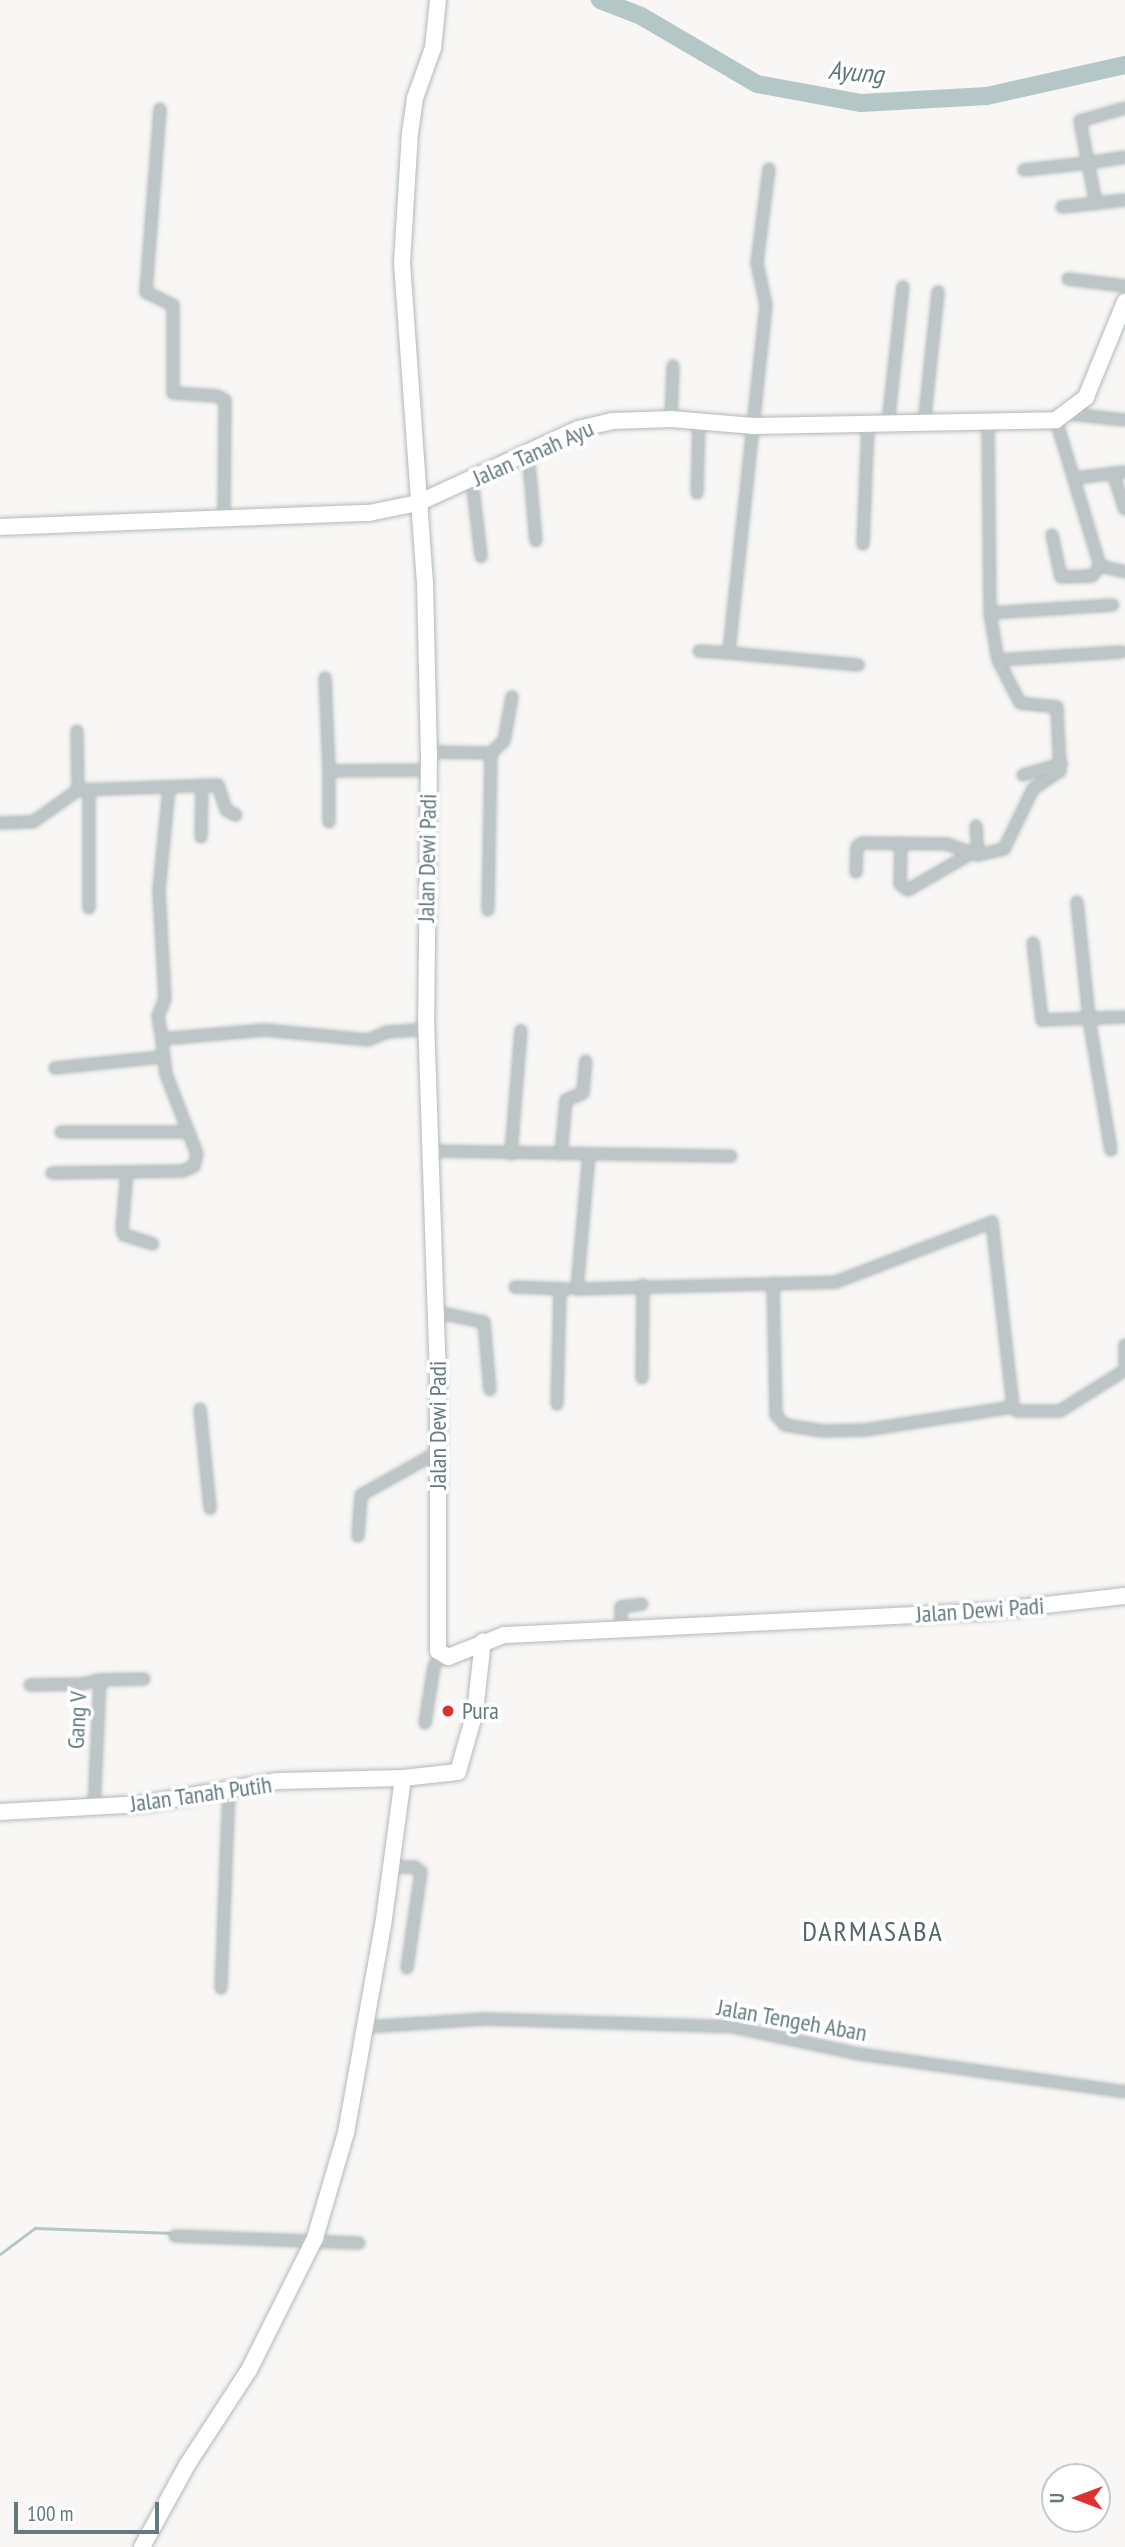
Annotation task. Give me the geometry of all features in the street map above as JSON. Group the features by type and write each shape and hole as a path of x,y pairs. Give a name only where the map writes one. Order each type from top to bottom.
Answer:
{"street":[{"name":"Jalan Dewi Padi","path":"438,5 433,48 412,113 403,250 406,361 418,503 429,752 426,1024 433,1152 439,1473 436,1620 441,1656 504,1635 993,1611 1125,1596"},
{"path":"1096,204 1080,121 1125,108"},
{"path":"160,109 146,292 173,305 173,393 225,400 224,520"},
{"path":"1024,170 1125,157"},
{"path":"729,653 766,305 757,263 769,169"},
{"path":"1062,207 1125,200"},
{"path":"1068,279 1125,286"},
{"path":"888,424 903,287"},
{"path":"924,424 938,292"},
{"path":"1062,417 1086,397 1125,303"},
{"path":"671,419 673,366"},
{"name":"Jalan Tanah Ayu","path":"0,527 351,515 418,503 592,425 671,419 754,426 868,425 1062,417"},
{"path":"1062,417 1125,420"},
{"path":"1062,417 1075,478 1100,566"},
{"path":"696,493 699,422"},
{"path":"901,843 900,884 908,890 974,854 1004,849 1016,831 1027,797 1058,774 1061,764 1057,706 1020,703 998,660 990,613 988,422"},
{"path":"863,544 868,425"},
{"path":"528,452 536,541"},
{"path":"1075,478 1119,473 1125,509"},
{"path":"472,480 481,556"},
{"path":"1052,535 1061,578 1091,576 1100,566"},
{"path":"1100,566 1125,572"},
{"path":"990,613 1113,606"},
{"path":"699,651 858,664"},
{"path":"998,660 1122,652"},
{"path":"325,678 329,822"},
{"path":"488,910 491,753 503,741 512,696"},
{"path":"77,731 84,790 89,908"},
{"path":"429,752 491,753"},
{"path":"1023,775 1061,764"},
{"path":"329,772 429,770"},
{"path":"0,823 33,822 84,790 202,785 219,786 226,810 236,815"},
{"path":"201,837 202,785"},
{"path":"52,1173 192,1168 197,1154 162,1057 158,1016 164,991 160,946 162,840 169,788"},
{"path":"974,854 976,826"},
{"path":"856,872 858,844 947,844 974,854"},
{"path":"1077,902 1089,1019 1111,1150"},
{"path":"1034,943 1042,1020 1125,1017"},
{"path":"162,1039 265,1030 368,1040 387,1032 426,1024"},
{"path":"511,1154 521,1030"},
{"path":"55,1068 162,1057"},
{"path":"561,1154 566,1098 583,1093 586,1061"},
{"path":"61,1132 188,1132"},
{"path":"433,1152 731,1156"},
{"path":"577,1289 589,1154"},
{"path":"127,1172 122,1229 124,1235 153,1244"},
{"path":"515,1287 560,1290 643,1285 836,1282 858,1276 992,1222 1013,1407 1017,1412 1060,1411 1125,1370"},
{"path":"773,1283 776,1415 785,1425 823,1431 865,1430 1013,1407"},
{"path":"642,1378 643,1285"},
{"path":"557,1404 560,1290"},
{"path":"436,1312 484,1322 490,1390"},
{"path":"1125,1345 1125,1363"},
{"path":"200,1409 210,1508"},
{"path":"358,1536 360,1495 438,1454"},
{"path":"621,1629 621,1607 642,1604"},
{"name":"Jalan Tanah Putih","path":"0,1812 93,1807 278,1781 403,1778 458,1772 475,1712 483,1641"},
{"path":"425,1723 433,1670 441,1656"},
{"path":"30,1685 82,1684 100,1679"},
{"name":"Gang V","path":"93,1807 100,1679 144,1679"},
{"path":"142,2547 187,2465 249,2370 316,2236 346,2133 391,1867 403,1778"},
{"path":"221,1988 229,1789"},
{"path":"391,1867 415,1867 421,1872 407,1968"},
{"name":"Jalan Tengeh Aban","path":"365,2027 485,2019 733,2026 859,2054 1125,2092"},
{"path":"175,2236 316,2236 359,2243"}],"waterway":[{"name":"Ayung","path":"600,0 641,16 757,84 861,103 987,96 1125,65"},
{"path":"0,2254 35,2228 173,2233"}],"place":[{"name":"Pura","path":"448,1711"}],"district":[{"name":"DARMASABA","path":"873,1931"}]}
